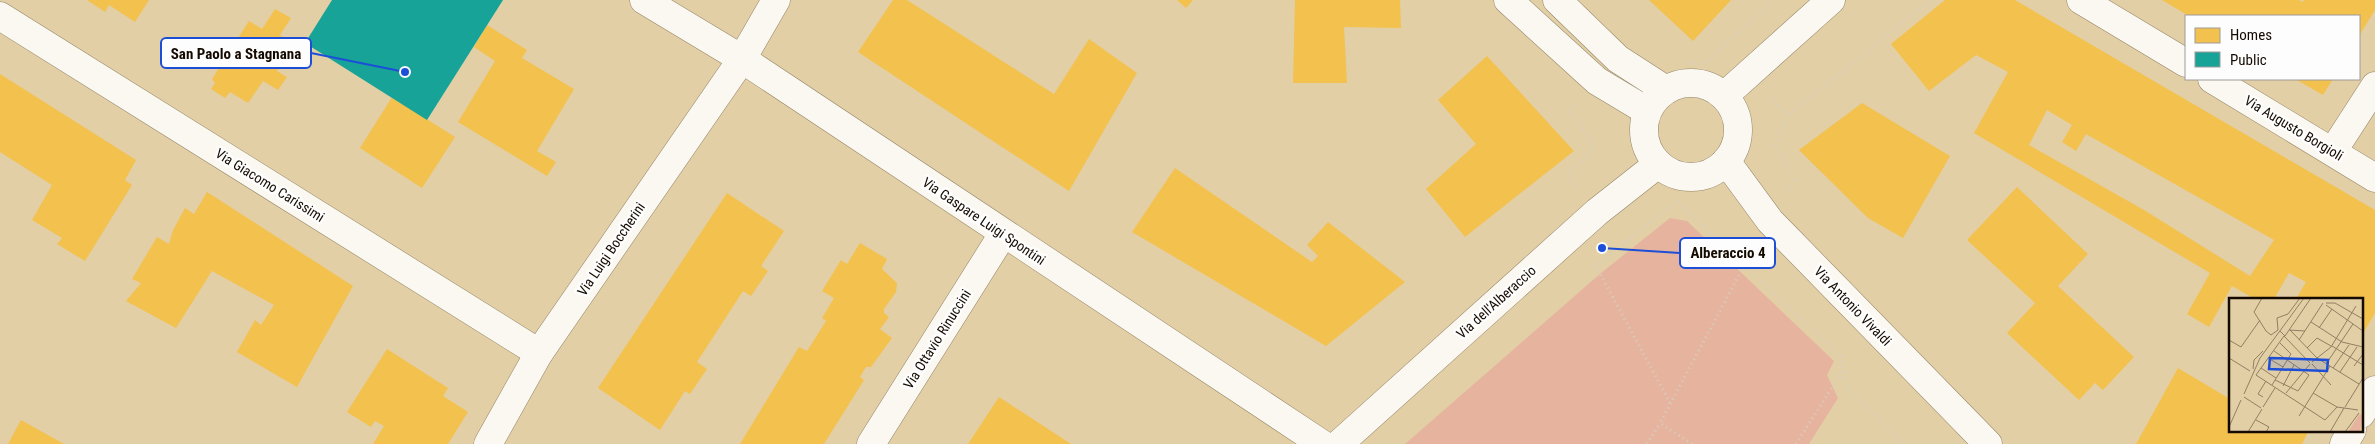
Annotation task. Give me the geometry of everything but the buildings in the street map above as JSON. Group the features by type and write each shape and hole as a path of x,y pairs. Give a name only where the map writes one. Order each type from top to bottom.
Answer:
{"street":[{"name":"Via Gaspare Luigi Spontini","path":"644,0 742,59 1322,444"},
{"name":"Via Luigi Boccherini","path":"488,444 539,353 742,59 776,0"},
{"path":"1508,0 1597,81 1647,111"},
{"path":"1557,0 1618,59 1666,90"},
{"path":"1724,96 1831,0"},
{"path":"2081,0 2185,62"},
{"name":"Via Giacomo Carissimi","path":"0,16 539,353"},
{"name":"Via Augusto Borgioli","path":"2214,80 2375,178"},
{"path":"1683,83 1700,84 1711,87 1724,96 1734,114 1738,131 1735,147 1726,161 1712,172 1696,177 1672,173 1658,164 1652,157 1644,142 1643,127 1647,111 1653,101 1666,90 1683,83"},
{"path":"2333,152 2375,86"},
{"name":"Via Antonio Vivaldi","path":"1726,161 1770,221 1988,444"},
{"name":"Via dell'Alberaccio","path":"1339,444 1597,212 1658,164"},
{"name":"Via Ottavio Rinuccini","path":"871,444 1003,234"},
{"path":"2362,412 2375,390"},
{"path":"2344,444 2351,432"}],"path":[{"path":"1716,51 1774,0"},
{"path":"1647,444 1794,180 1776,145 1788,115 1931,0"},
{"path":"1670,404 1596,266 1677,201 1841,357 1842,371 1849,390 1903,444"},
{"path":"1796,444 1842,371"},
{"path":"1660,423 1692,444"}],"shaded area":[{"path":"1670,218 1687,221 1834,361 1827,375 1838,398 1809,444 1405,444 1601,273"}],"place":[{"name":"San Paolo a Stagnana","path":"405,72"},
{"name":"Alberaccio 4","path":"1602,248"}]}
